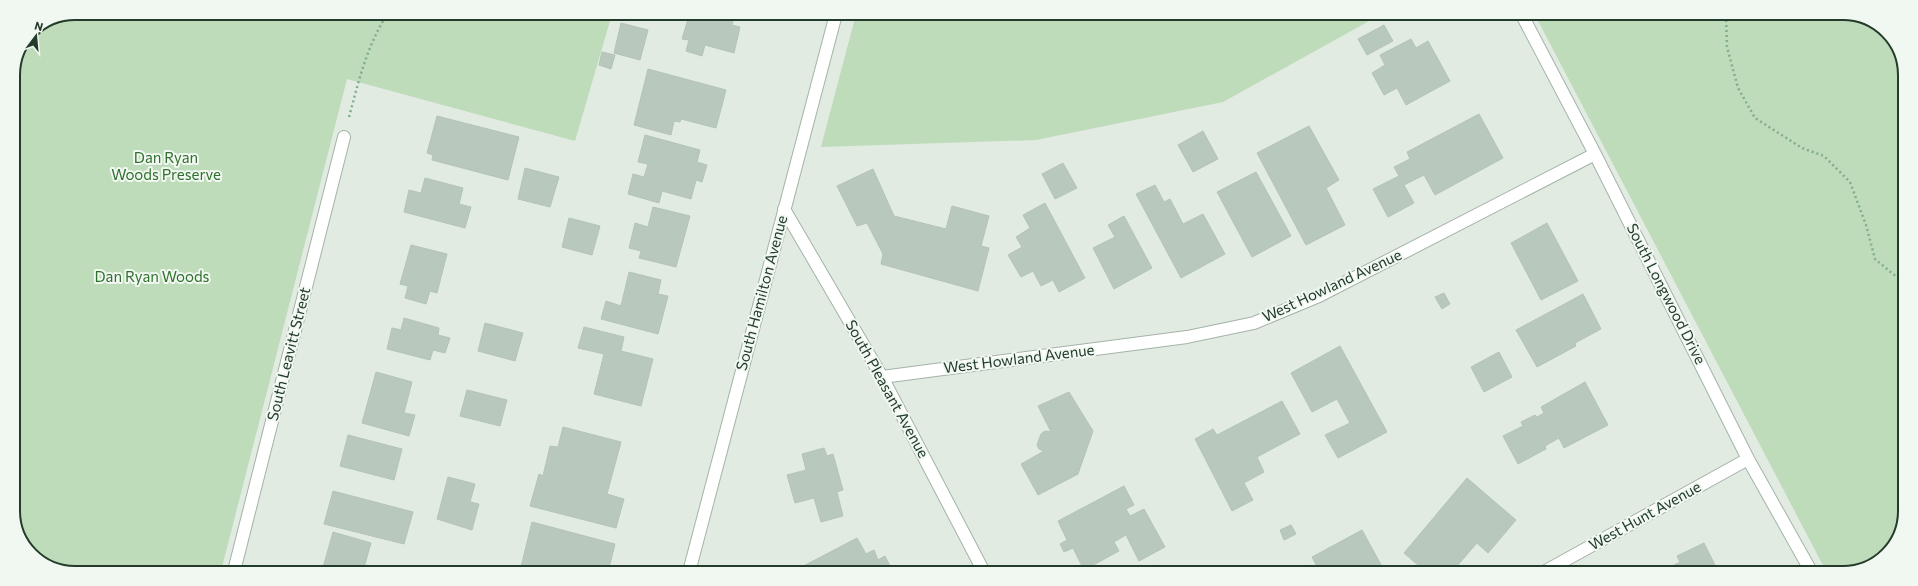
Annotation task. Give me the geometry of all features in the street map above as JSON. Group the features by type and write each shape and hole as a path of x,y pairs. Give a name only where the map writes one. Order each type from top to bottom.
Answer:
{"street":[{"name":"South Hamilton Avenue","path":"691,566 834,20"},
{"name":"South Longwood Drive","path":"1525,20 1595,154 1748,459 1808,566"},
{"name":"South Leavitt Street","path":"235,566 344,137"},
{"name":"West Howland Avenue","path":"882,377 1187,337 1254,323 1319,296 1595,154"},
{"name":"South Pleasant Avenue","path":"784,209 882,377 981,566"},
{"name":"West Hunt Avenue","path":"1555,566 1748,459"}],"path":[{"path":"344,137 365,59 377,31 384,20"},
{"path":"1726,20 1727,47 1738,88 1755,118 1802,148 1824,156 1850,182 1866,225 1875,259 1898,278"}],"green space":[{"name":"Dan Ryan Woods","path":"75,20 610,20 575,141 347,79 222,566 67,566 44,557 31,545 27,539 20,515 20,75 21,64 29,44 44,29 64,21"},
{"path":"854,20 1371,20 1223,102 1036,140 821,147"},
{"path":"1538,20 1851,20 1874,29 1887,41 1891,47 1898,71 1898,519 1889,542 1877,555 1871,559 1851,566 1823,566"}],"building":[{"path":"688,20 733,20 732,25 740,27 734,53 705,45 702,56 686,51 689,40 682,39"},
{"path":"621,23 648,30 640,60 614,53"},
{"path":"1384,25 1393,41 1367,55 1358,39"},
{"path":"1411,39 1416,48 1428,41 1450,81 1406,105 1397,88 1384,95 1372,73 1385,65 1380,55"},
{"path":"602,52 615,55 611,69 599,65"},
{"path":"648,69 726,90 716,128 681,119 680,122 674,121 671,135 634,125"},
{"path":"1479,114 1503,158 1435,195 1424,175 1404,185 1414,203 1388,217 1373,189 1399,176 1394,167 1410,159 1407,152"},
{"path":"437,116 519,137 508,180 432,160 433,155 427,153"},
{"path":"1309,126 1339,180 1326,188 1345,225 1306,245 1257,153"},
{"path":"1203,131 1218,159 1193,172 1178,145"},
{"path":"645,135 700,150 697,162 707,165 702,182 696,180 691,199 662,191 659,203 628,194 633,174 644,177 648,164 638,162"},
{"path":"1063,163 1077,188 1055,199 1042,174"},
{"path":"525,168 559,177 550,207 518,199"},
{"path":"873,169 894,216 946,229 952,206 989,216 981,246 989,248 978,291 881,264 883,254 867,223 857,226 837,186"},
{"path":"1256,172 1291,236 1252,257 1217,192"},
{"path":"425,178 463,188 459,204 471,207 465,228 404,212 409,190 421,193"},
{"path":"1155,185 1164,202 1170,199 1183,224 1203,214 1225,254 1181,278 1136,194"},
{"path":"1045,203 1085,278 1059,292 1053,280 1041,286 1033,271 1021,277 1008,255 1022,247 1016,237 1030,228 1023,215"},
{"path":"653,207 690,216 676,267 639,258 641,251 629,248 635,223 648,227"},
{"path":"1124,216 1152,268 1114,289 1093,248 1115,237 1108,225"},
{"path":"569,218 600,226 592,255 562,247"},
{"path":"1547,223 1578,281 1541,300 1511,243"},
{"path":"411,245 447,254 437,293 430,291 426,304 405,298 408,286 400,284"},
{"path":"629,272 661,280 658,294 668,296 658,334 601,319 606,301 621,306"},
{"path":"1444,293 1450,304 1442,309 1435,297"},
{"path":"1583,294 1601,329 1575,343 1576,346 1537,367 1516,330"},
{"path":"404,318 439,328 438,335 450,338 445,353 433,350 430,360 387,349 392,328 401,330"},
{"path":"485,323 523,333 515,361 478,351"},
{"path":"584,327 624,337 621,351 653,359 641,406 594,394 604,354 578,348"},
{"path":"1340,346 1387,432 1338,458 1325,435 1350,423 1337,399 1312,412 1291,373"},
{"path":"1499,352 1512,377 1484,392 1471,367"},
{"path":"376,372 412,382 404,413 415,415 409,436 362,423"},
{"path":"1585,382 1608,425 1564,448 1559,438 1545,446 1546,449 1518,464 1503,436 1523,426 1521,422 1535,415 1537,417 1544,413 1541,407"},
{"path":"467,390 507,400 500,426 460,416"},
{"path":"1069,392 1093,431 1078,474 1038,495 1021,464 1044,451 1039,449 1037,445 1041,434 1045,431 1051,432 1038,406"},
{"path":"1282,401 1300,434 1257,457 1264,472 1244,483 1253,500 1232,511 1195,439 1213,429 1217,435"},
{"path":"563,427 621,442 607,494 624,499 616,528 530,506 539,474 543,476 550,446 558,447"},
{"path":"348,435 402,449 394,480 340,466"},
{"path":"824,448 827,456 833,454 843,490 837,492 843,516 821,522 814,498 795,503 787,475 806,470 802,454"},
{"path":"448,477 475,484 470,502 479,504 472,530 437,519"},
{"path":"1467,478 1516,520 1488,553 1477,543 1457,566 1419,566 1404,553"},
{"path":"1124,486 1134,505 1126,509 1130,516 1144,509 1165,547 1139,561 1126,535 1114,542 1119,551 1091,566 1082,566 1073,548 1064,552 1060,544 1067,540 1058,521"},
{"path":"333,491 413,512 404,544 324,524"},
{"path":"532,522 615,544 610,566 521,566"},
{"path":"1291,525 1296,534 1284,540 1280,530"},
{"path":"1362,530 1382,566 1317,566 1312,557"},
{"path":"333,532 371,543 364,566 323,566"},
{"path":"857,538 866,554 874,550 878,560 885,556 890,566 803,566"},
{"path":"1704,543 1716,566 1672,566 1680,562 1677,556"}],"park label":[{"name":"Dan Ryan Woods Preserve","path":"166,166"}]}
